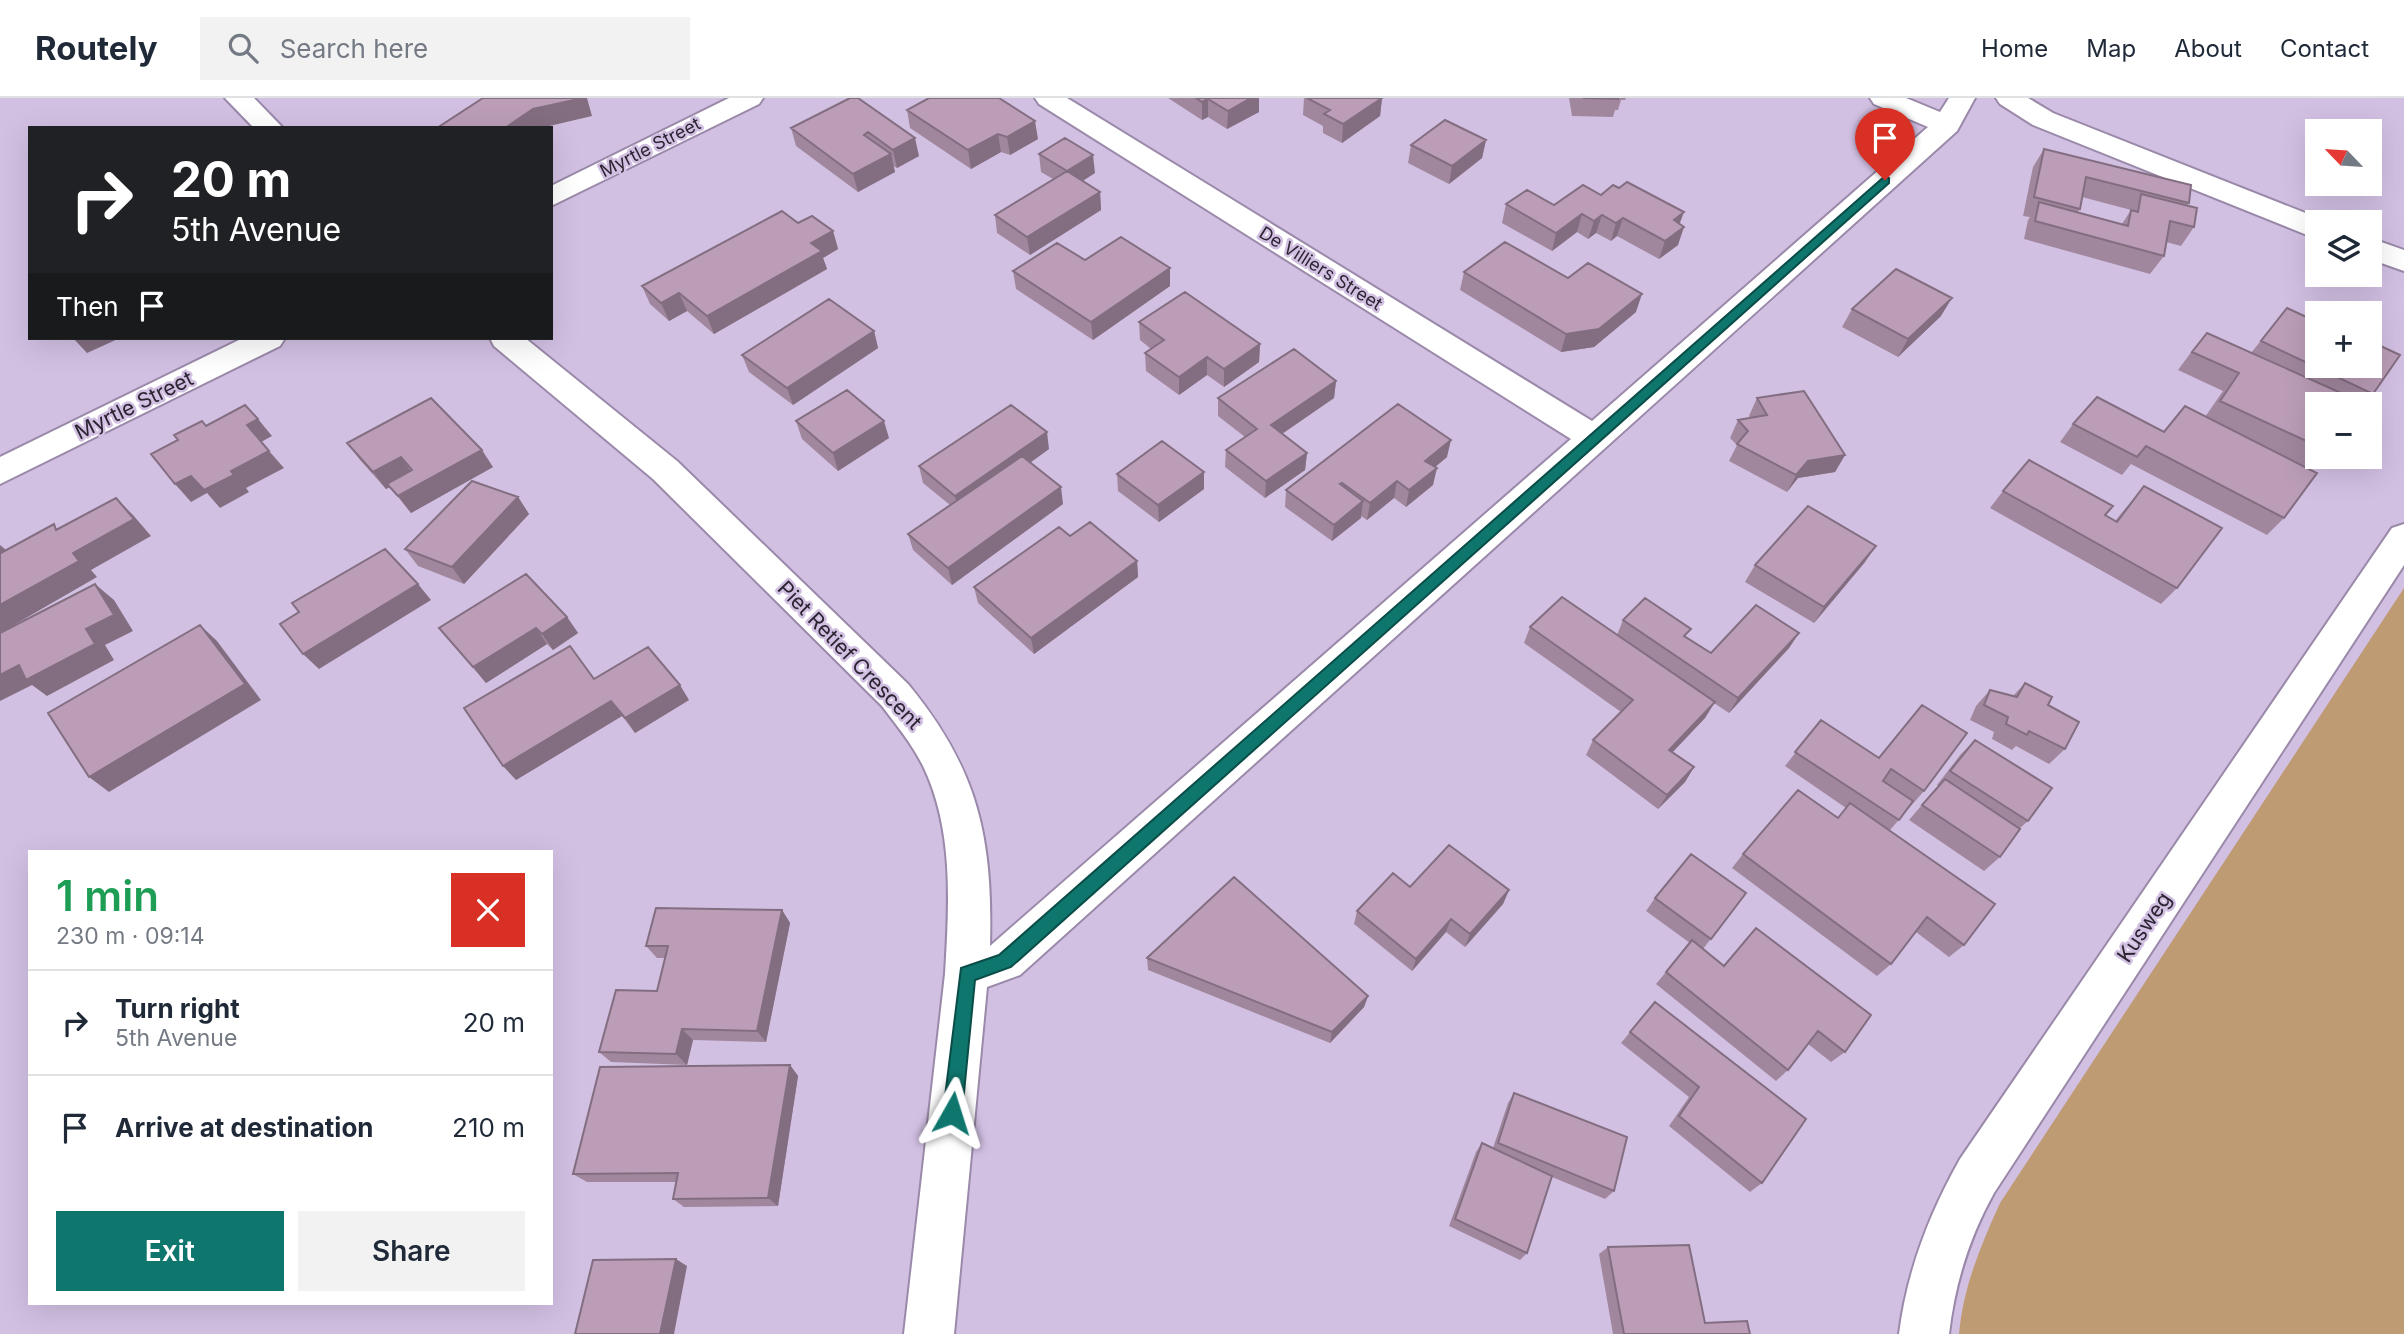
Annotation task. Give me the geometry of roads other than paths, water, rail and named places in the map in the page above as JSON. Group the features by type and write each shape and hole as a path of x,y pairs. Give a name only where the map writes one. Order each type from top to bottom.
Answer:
{"street":[{"path":"238,98 268,126"},
{"name":"Myrtle Street","path":"553,196 750,98"},
{"name":"De Villiers Street","path":"1048,98 1595,438"},
{"path":"1883,98 1955,111"},
{"path":"2009,98 2043,119 2305,223"},
{"path":"967,974 1005,961 1595,438 1955,111"},
{"path":"2382,253 2404,261"},
{"name":"Myrtle Street","path":"0,472 265,340"},
{"name":"Piet Retief Crescent","path":"507,340 665,470 895,695 920,723 953,786 962,820 970,919 967,974 929,1334"},
{"name":"Kusweg","path":"1924,1334 1936,1262 1954,1216 1977,1177 2404,537"}]}
